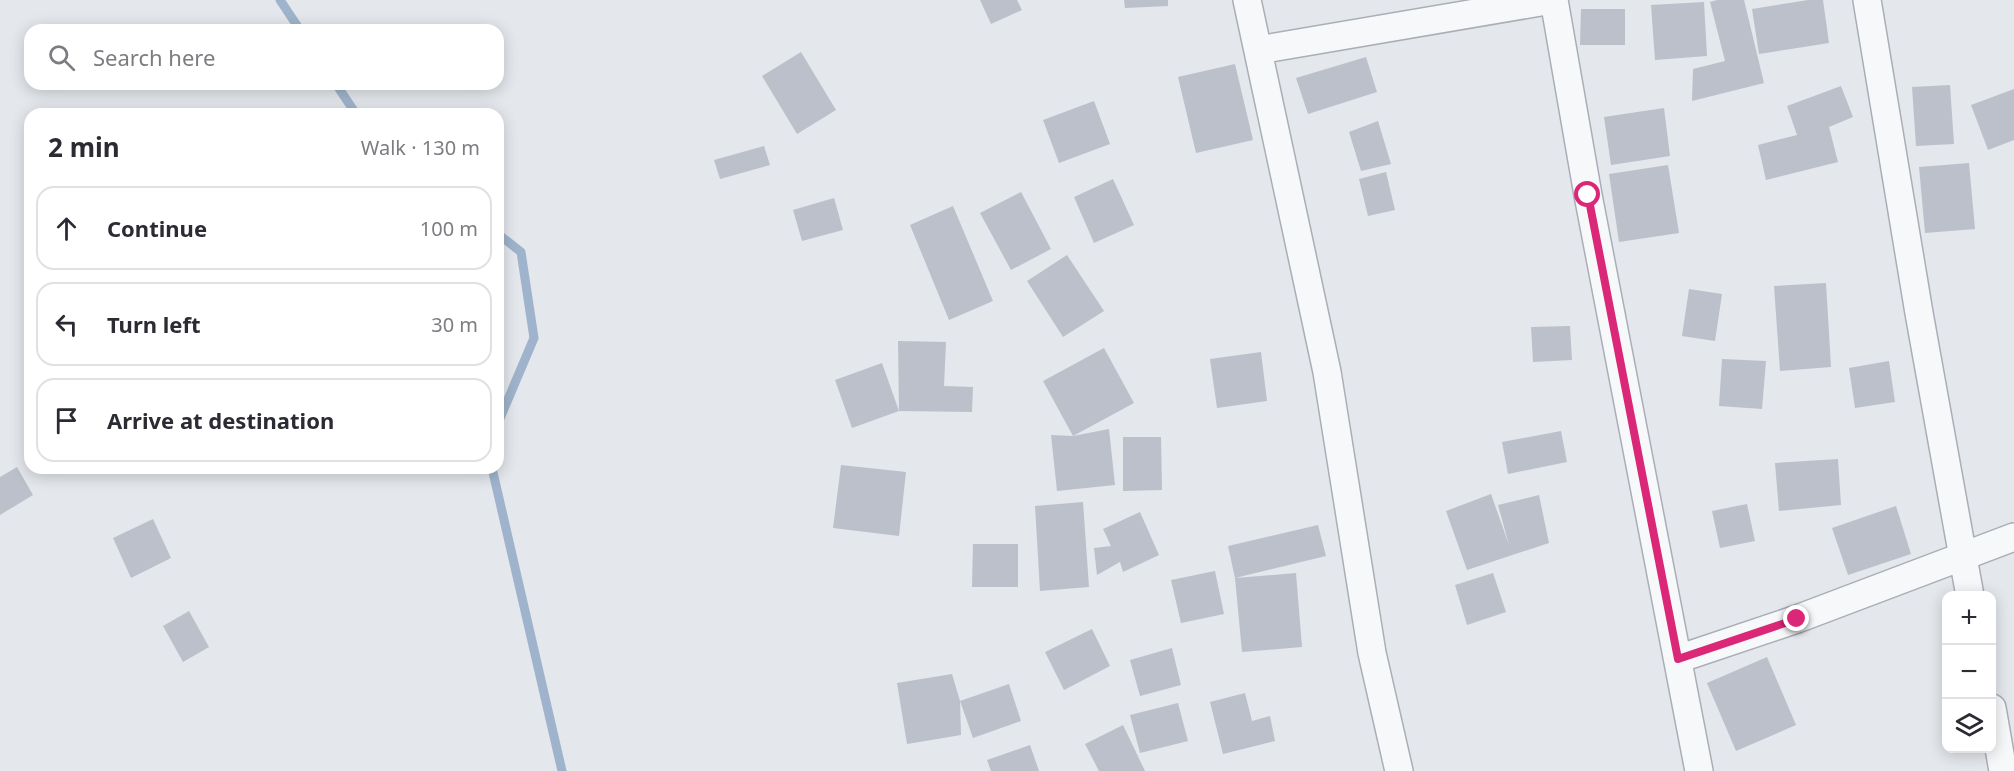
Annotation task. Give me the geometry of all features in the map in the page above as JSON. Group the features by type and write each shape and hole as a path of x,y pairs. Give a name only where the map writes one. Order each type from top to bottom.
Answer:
{"street":[{"path":"1247,0 1327,372 1372,653 1399,771"},
{"path":"1258,50 1553,0 1699,771"},
{"path":"1867,0 1969,591"},
{"path":"1678,659 1797,619 2014,537"},
{"path":"1996,731 2003,771"}],"building":[{"path":"980,0 1017,0 1022,10 991,24"},
{"path":"1124,0 1168,0 1168,6 1125,8"},
{"path":"1744,0 1764,83 1692,101 1693,69 1725,61 1710,2"},
{"path":"1808,0 1823,0 1829,43 1759,54 1752,9"},
{"path":"1704,2 1707,56 1655,60 1651,5"},
{"path":"1581,9 1625,9 1625,45 1580,45"},
{"path":"801,52 836,110 797,134 762,76"},
{"path":"1366,57 1377,92 1308,114 1296,78"},
{"path":"1235,64 1253,140 1196,153 1178,77"},
{"path":"1950,85 1954,144 1916,146 1912,87"},
{"path":"1841,86 1853,117 1829,127 1838,162 1766,180 1758,145 1797,135 1787,106"},
{"path":"2014,89 2014,140 1988,150 1971,105"},
{"path":"1094,101 1110,144 1059,163 1043,120"},
{"path":"1664,108 1670,156 1611,165 1604,117"},
{"path":"1378,121 1391,164 1361,171 1349,132"},
{"path":"764,146 770,165 720,179 714,160"},
{"path":"1969,163 1975,229 1925,233 1919,167"},
{"path":"1668,165 1679,233 1619,242 1609,174"},
{"path":"1386,172 1395,210 1368,216 1359,179"},
{"path":"1113,179 1134,225 1094,243 1074,197"},
{"path":"1021,192 1051,249 1011,270 980,213"},
{"path":"834,198 843,230 802,241 793,210"},
{"path":"953,206 993,301 949,320 910,225"},
{"path":"1067,255 1104,311 1063,337 1027,281"},
{"path":"1826,283 1831,367 1780,371 1774,286"},
{"path":"1689,289 1722,294 1715,341 1682,336"},
{"path":"1570,326 1572,360 1533,362 1531,327"},
{"path":"898,341 946,342 944,386 973,387 972,412 899,411"},
{"path":"1104,348 1134,403 1073,436 1043,381"},
{"path":"1261,352 1267,401 1217,408 1210,359"},
{"path":"1722,359 1766,361 1762,409 1719,406"},
{"path":"1889,361 1895,402 1855,408 1849,368"},
{"path":"882,363 899,411 852,428 835,380"},
{"path":"1109,429 1115,485 1057,491 1051,435 1073,436"},
{"path":"1561,431 1567,462 1508,474 1502,442"},
{"path":"1123,437 1161,437 1162,490 1123,491"},
{"path":"1838,459 1841,505 1779,511 1775,463"},
{"path":"841,465 906,472 899,536 833,528"},
{"path":"17,467 33,495 0,515 0,477"},
{"path":"1491,494 1509,545 1498,505 1539,495 1549,543 1467,570 1446,511"},
{"path":"1083,502 1089,587 1040,591 1035,506"},
{"path":"1747,504 1755,541 1720,548 1712,511"},
{"path":"1896,506 1911,554 1848,575 1832,528"},
{"path":"1140,512 1159,555 1123,572 1120,562 1097,575 1094,548 1111,546 1103,529"},
{"path":"153,519 171,558 131,578 113,538"},
{"path":"1318,525 1326,556 1235,578 1228,546"},
{"path":"973,544 1018,544 1018,587 972,587"},
{"path":"1215,571 1224,614 1181,623 1171,580"},
{"path":"1296,573 1302,647 1242,652 1235,578"},
{"path":"1493,573 1506,612 1467,625 1455,585"},
{"path":"189,611 209,647 183,662 163,626"},
{"path":"1092,629 1110,666 1064,690 1045,652"},
{"path":"1172,648 1181,685 1140,696 1130,660"},
{"path":"1767,657 1796,725 1736,751 1707,683"},
{"path":"952,674 960,701 961,735 907,744 897,683"},
{"path":"1009,684 1021,721 973,738 960,701"},
{"path":"1245,693 1252,721 1270,716 1275,741 1223,754 1210,702"},
{"path":"1178,703 1188,741 1140,753 1130,715"},
{"path":"1123,725 1145,771 1099,771 1085,744"},
{"path":"1030,745 1039,771 991,771 987,760"}],"waterway":[{"path":"280,0 296,24"},
{"path":"340,90 352,108"},
{"path":"504,239 521,252 534,338 504,409"},
{"path":"493,474 562,771"}],"route":[{"path":"1588,195 1678,659 1797,619"}]}
